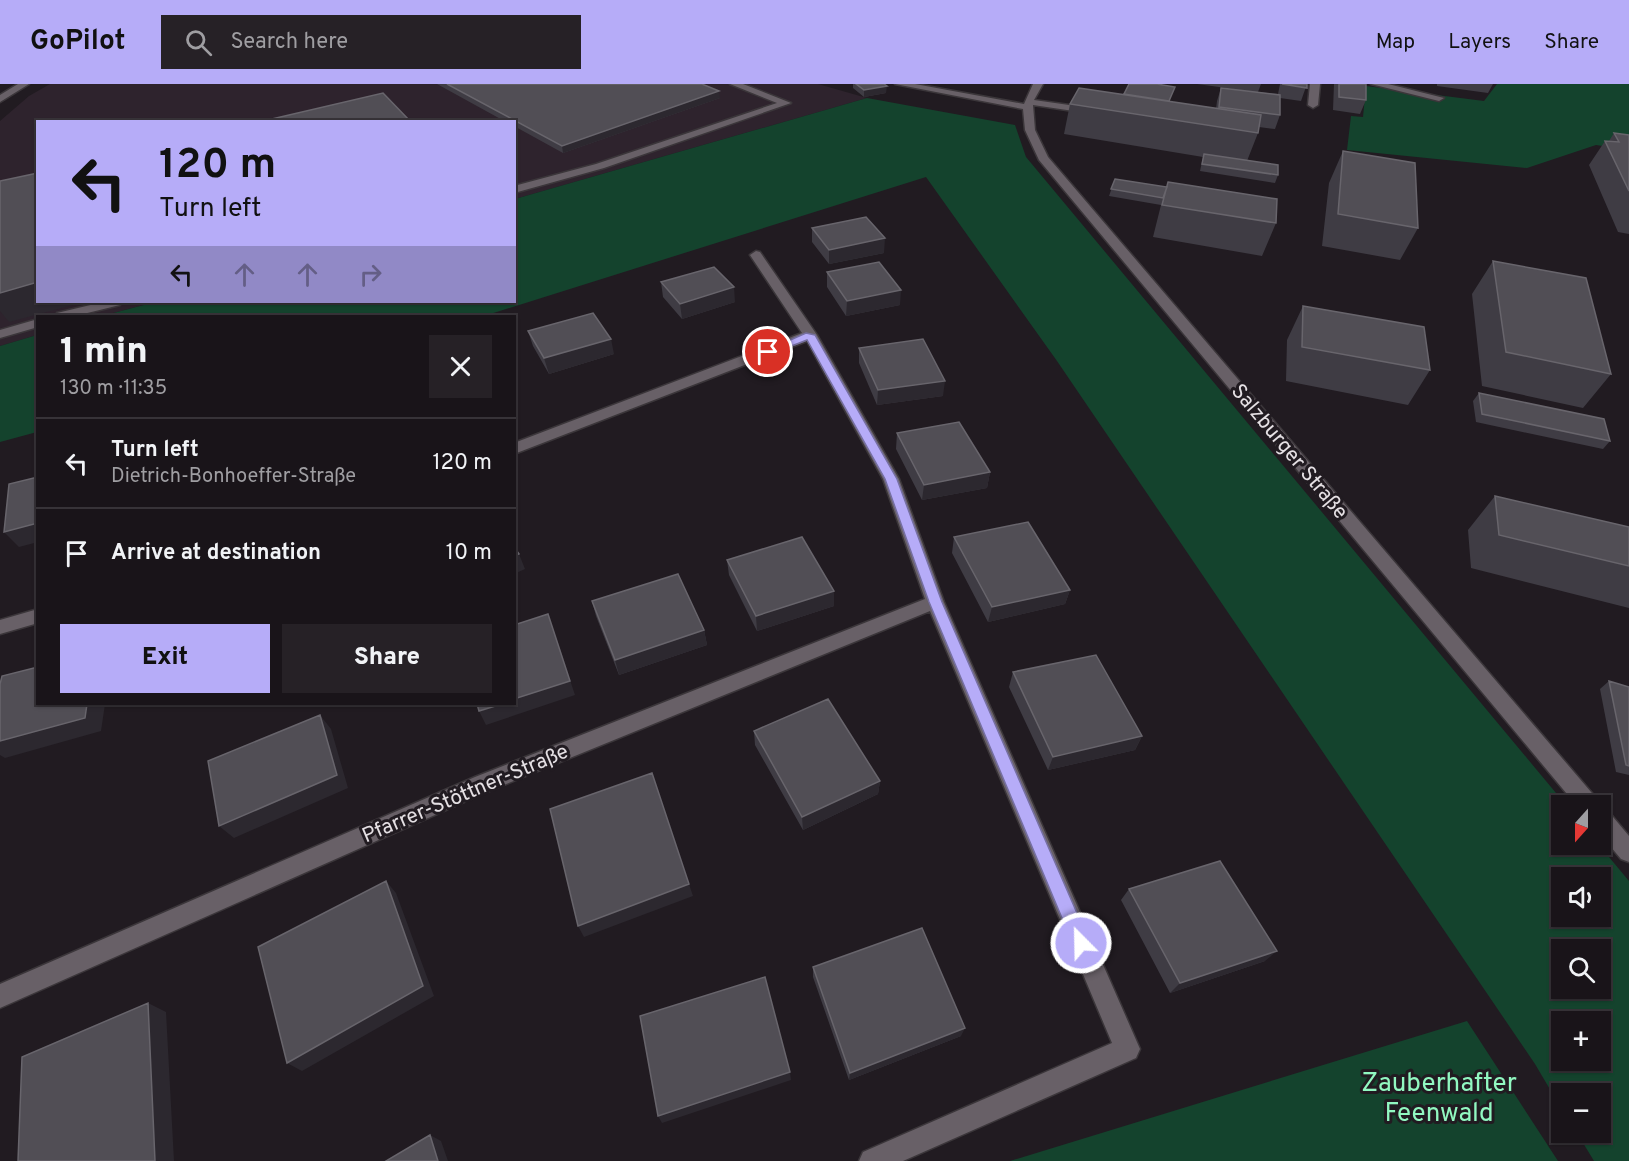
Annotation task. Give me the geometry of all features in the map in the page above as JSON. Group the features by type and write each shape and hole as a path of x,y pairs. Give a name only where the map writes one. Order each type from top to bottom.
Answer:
{"street":[{"path":"0,99 24,84"},
{"path":"516,189 600,166 786,104 735,84"},
{"path":"1027,104 1038,84"},
{"path":"1313,105 1315,84"},
{"path":"1376,84 1439,98"},
{"path":"908,85 1027,104 1101,112"},
{"name":"Salzburger Straße","path":"1027,104 1030,133 1043,158 1581,795"},
{"path":"756,255 810,335 891,479 935,602 1127,1049 872,1161"},
{"path":"66,315 112,303"},
{"path":"0,334 36,324"},
{"path":"516,448 810,335"},
{"name":"Pfarrer-Stöttner-Straße","path":"0,996 482,784 935,602"},
{"path":"0,627 36,617"},
{"path":"1611,831 1629,852"}],"shaded area":[{"path":"50,84 818,84 867,98 516,199 516,120 36,120 36,303 151,303 106,315 36,315 36,335 0,346 0,121 29,96"}],"green space":[{"path":"1497,84 1629,84 1629,150 1596,145 1527,168 1347,150 1351,116 1363,117 1366,86 1484,101"},
{"path":"867,98 1015,125 1026,157 1558,795 1551,795 1551,855 1607,855 1629,881 1629,1161 1594,1161 1583,1143 1611,1143 1611,1083 1551,1083 1551,1091 1535,1064 1057,361 926,177 487,315 106,315 151,303 516,303 516,199"},
{"path":"36,335 36,432 0,442 0,346"},
{"name":"Zauberhafter Feenwald","path":"1467,1021 1558,1161 1010,1161"}],"building":[{"path":"447,84 702,84 719,91 562,146"},
{"path":"856,84 884,84 887,86 864,90"},
{"path":"1129,84 1157,84 1175,87 1169,101 1124,94"},
{"path":"1282,84 1307,84 1307,88"},
{"path":"1339,84 1366,84 1366,100 1339,97"},
{"path":"1079,88 1261,115 1258,133 1070,104"},
{"path":"1221,88 1280,95 1280,115 1219,107"},
{"path":"383,93 409,120 268,120"},
{"path":"1614,133 1629,135 1629,191 1605,141 1619,142"},
{"path":"1343,151 1415,163 1418,228 1338,214"},
{"path":"1204,154 1278,165 1278,175 1202,164"},
{"path":"36,173 36,283 0,293 0,181"},
{"path":"1115,179 1167,187 1163,198 1111,189"},
{"path":"1168,182 1277,199 1276,223 1162,205"},
{"path":"866,217 885,238 829,250 812,228"},
{"path":"1493,261 1586,278 1611,374 1506,352"},
{"path":"879,262 901,290 847,301 827,272"},
{"path":"714,267 734,287 680,304 661,282"},
{"path":"1303,306 1424,327 1430,370 1302,347"},
{"path":"593,313 611,339 544,358 528,331"},
{"path":"923,339 945,381 878,390 859,348"},
{"path":"1479,393 1604,419 1610,441 1482,414"},
{"path":"959,422 990,472 924,485 897,433"},
{"path":"36,477 36,524 4,532 9,484"},
{"path":"1495,496 1629,527 1629,566 1499,535"},
{"path":"1028,522 1070,590 992,607 954,537"},
{"path":"802,537 834,591 756,616 727,560"},
{"path":"678,574 704,630 615,660 592,601"},
{"path":"548,614 570,681 516,698 516,624"},
{"path":"1096,655 1142,736 1053,757 1013,672"},
{"path":"36,668 36,705 87,705 85,718 0,741 2,676"},
{"path":"1609,681 1629,687 1629,766 1626,765"},
{"path":"828,699 880,781 802,817 754,731"},
{"path":"477,705 499,705 479,711"},
{"path":"320,715 337,775 219,826 208,761"},
{"path":"652,773 689,884 578,926 550,809"},
{"path":"1220,861 1277,951 1180,983 1129,889"},
{"path":"386,881 423,986 287,1063 258,947"},
{"path":"922,928 965,1028 850,1073 813,967"},
{"path":"765,977 790,1072 658,1116 640,1016"},
{"path":"148,1003 155,1161 18,1161 22,1057"},
{"path":"430,1135 438,1161 386,1161"}],"route":[{"path":"768,352 810,335 891,479 935,602 1081,943"}]}
